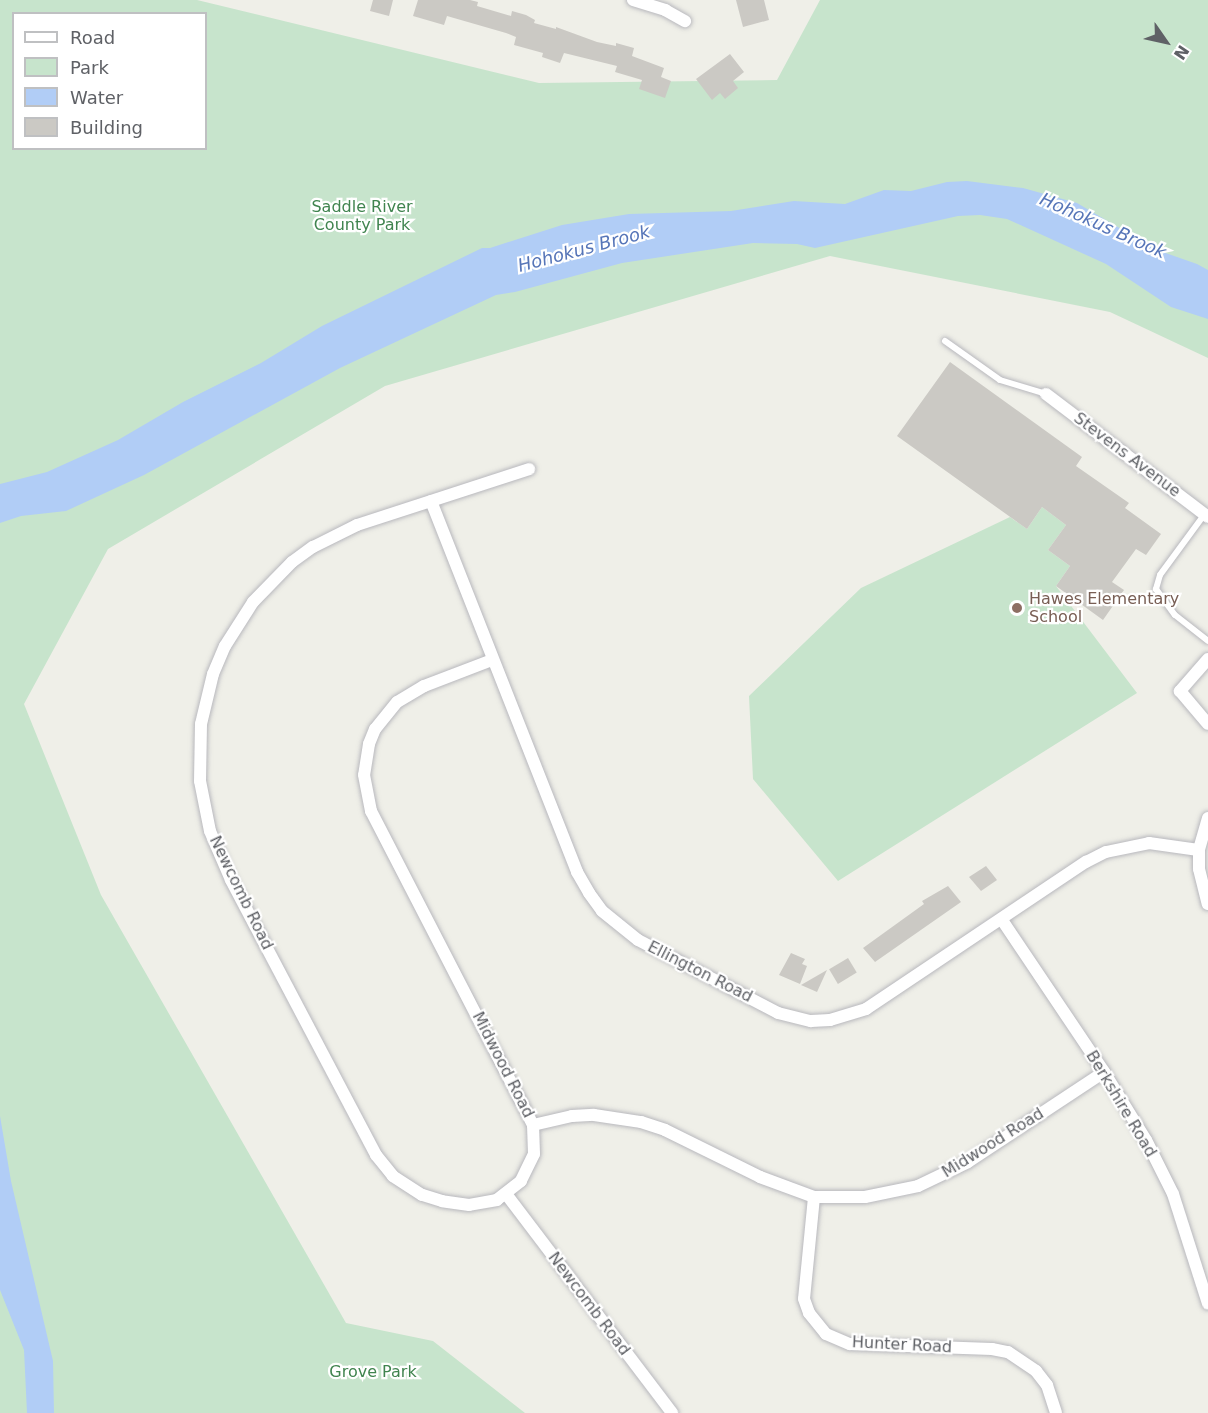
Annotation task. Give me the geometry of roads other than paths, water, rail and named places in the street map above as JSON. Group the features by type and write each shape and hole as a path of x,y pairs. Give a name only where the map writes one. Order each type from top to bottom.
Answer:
{"street":[{"path":"633,0 665,10 685,21"},
{"name":"Stevens Avenue","path":"1046,394 1206,515"},
{"name":"Newcomb Road","path":"529,469 336,534 292,562 253,602 225,646 205,699 200,734 200,781 210,831 231,880 379,1160 407,1186 442,1202 482,1204 506,1194 521,1181 529,1169 534,1154 533,1125"},
{"name":"Ellington Road","path":"431,501 577,872 602,910 638,940 778,1013 812,1021 830,1020 866,1010 1086,862 1106,852 1149,843 1199,850"},
{"path":"1208,659 1180,691 1208,724"},
{"name":"Midwood Road","path":"492,660 423,686 398,702 375,729 367,752 364,776 371,812 533,1125 572,1116 594,1115 641,1122 665,1130 736,1167 814,1197 865,1197 918,1186 968,1162 1104,1072"},
{"path":"1208,818 1199,850 1199,868 1208,904"},
{"name":"Berkshire Road","path":"1002,920 1104,1072 1146,1140 1173,1194 1208,1304"},
{"name":"Newcomb Road","path":"506,1194 672,1413"},
{"name":"Hunter Road","path":"814,1197 804,1299 809,1313 826,1334 850,1344 992,1349 1008,1352 1036,1371 1047,1385 1056,1413"}],"lane":[{"path":"945,341 1000,380 1046,394"},
{"path":"1206,515 1160,575 1156,588 1175,615 1208,641"}],"water":[{"name":"Hohokus Brook","path":"967,181 1023,188 1077,203 1157,250 1208,270 1208,319 1171,307 1106,264 1007,219 980,215 958,216 815,248 797,244 753,243 622,263 496,295 340,368 144,475 66,511 21,516 0,523 0,484 47,472 118,440 183,402 261,363 322,326 482,248 490,248 562,225 629,214 731,211 794,201 845,204 884,190 911,191 947,182"},
{"path":"0,1116 11,1181 53,1361 54,1413 27,1413 24,1350 0,1290"}],"place":[{"name":"Hawes Elementary School","path":"1017,608"}],"park label":[{"name":"Saddle River County Park","path":"362,216"},
{"name":"Grove Park","path":"373,1372"}]}
